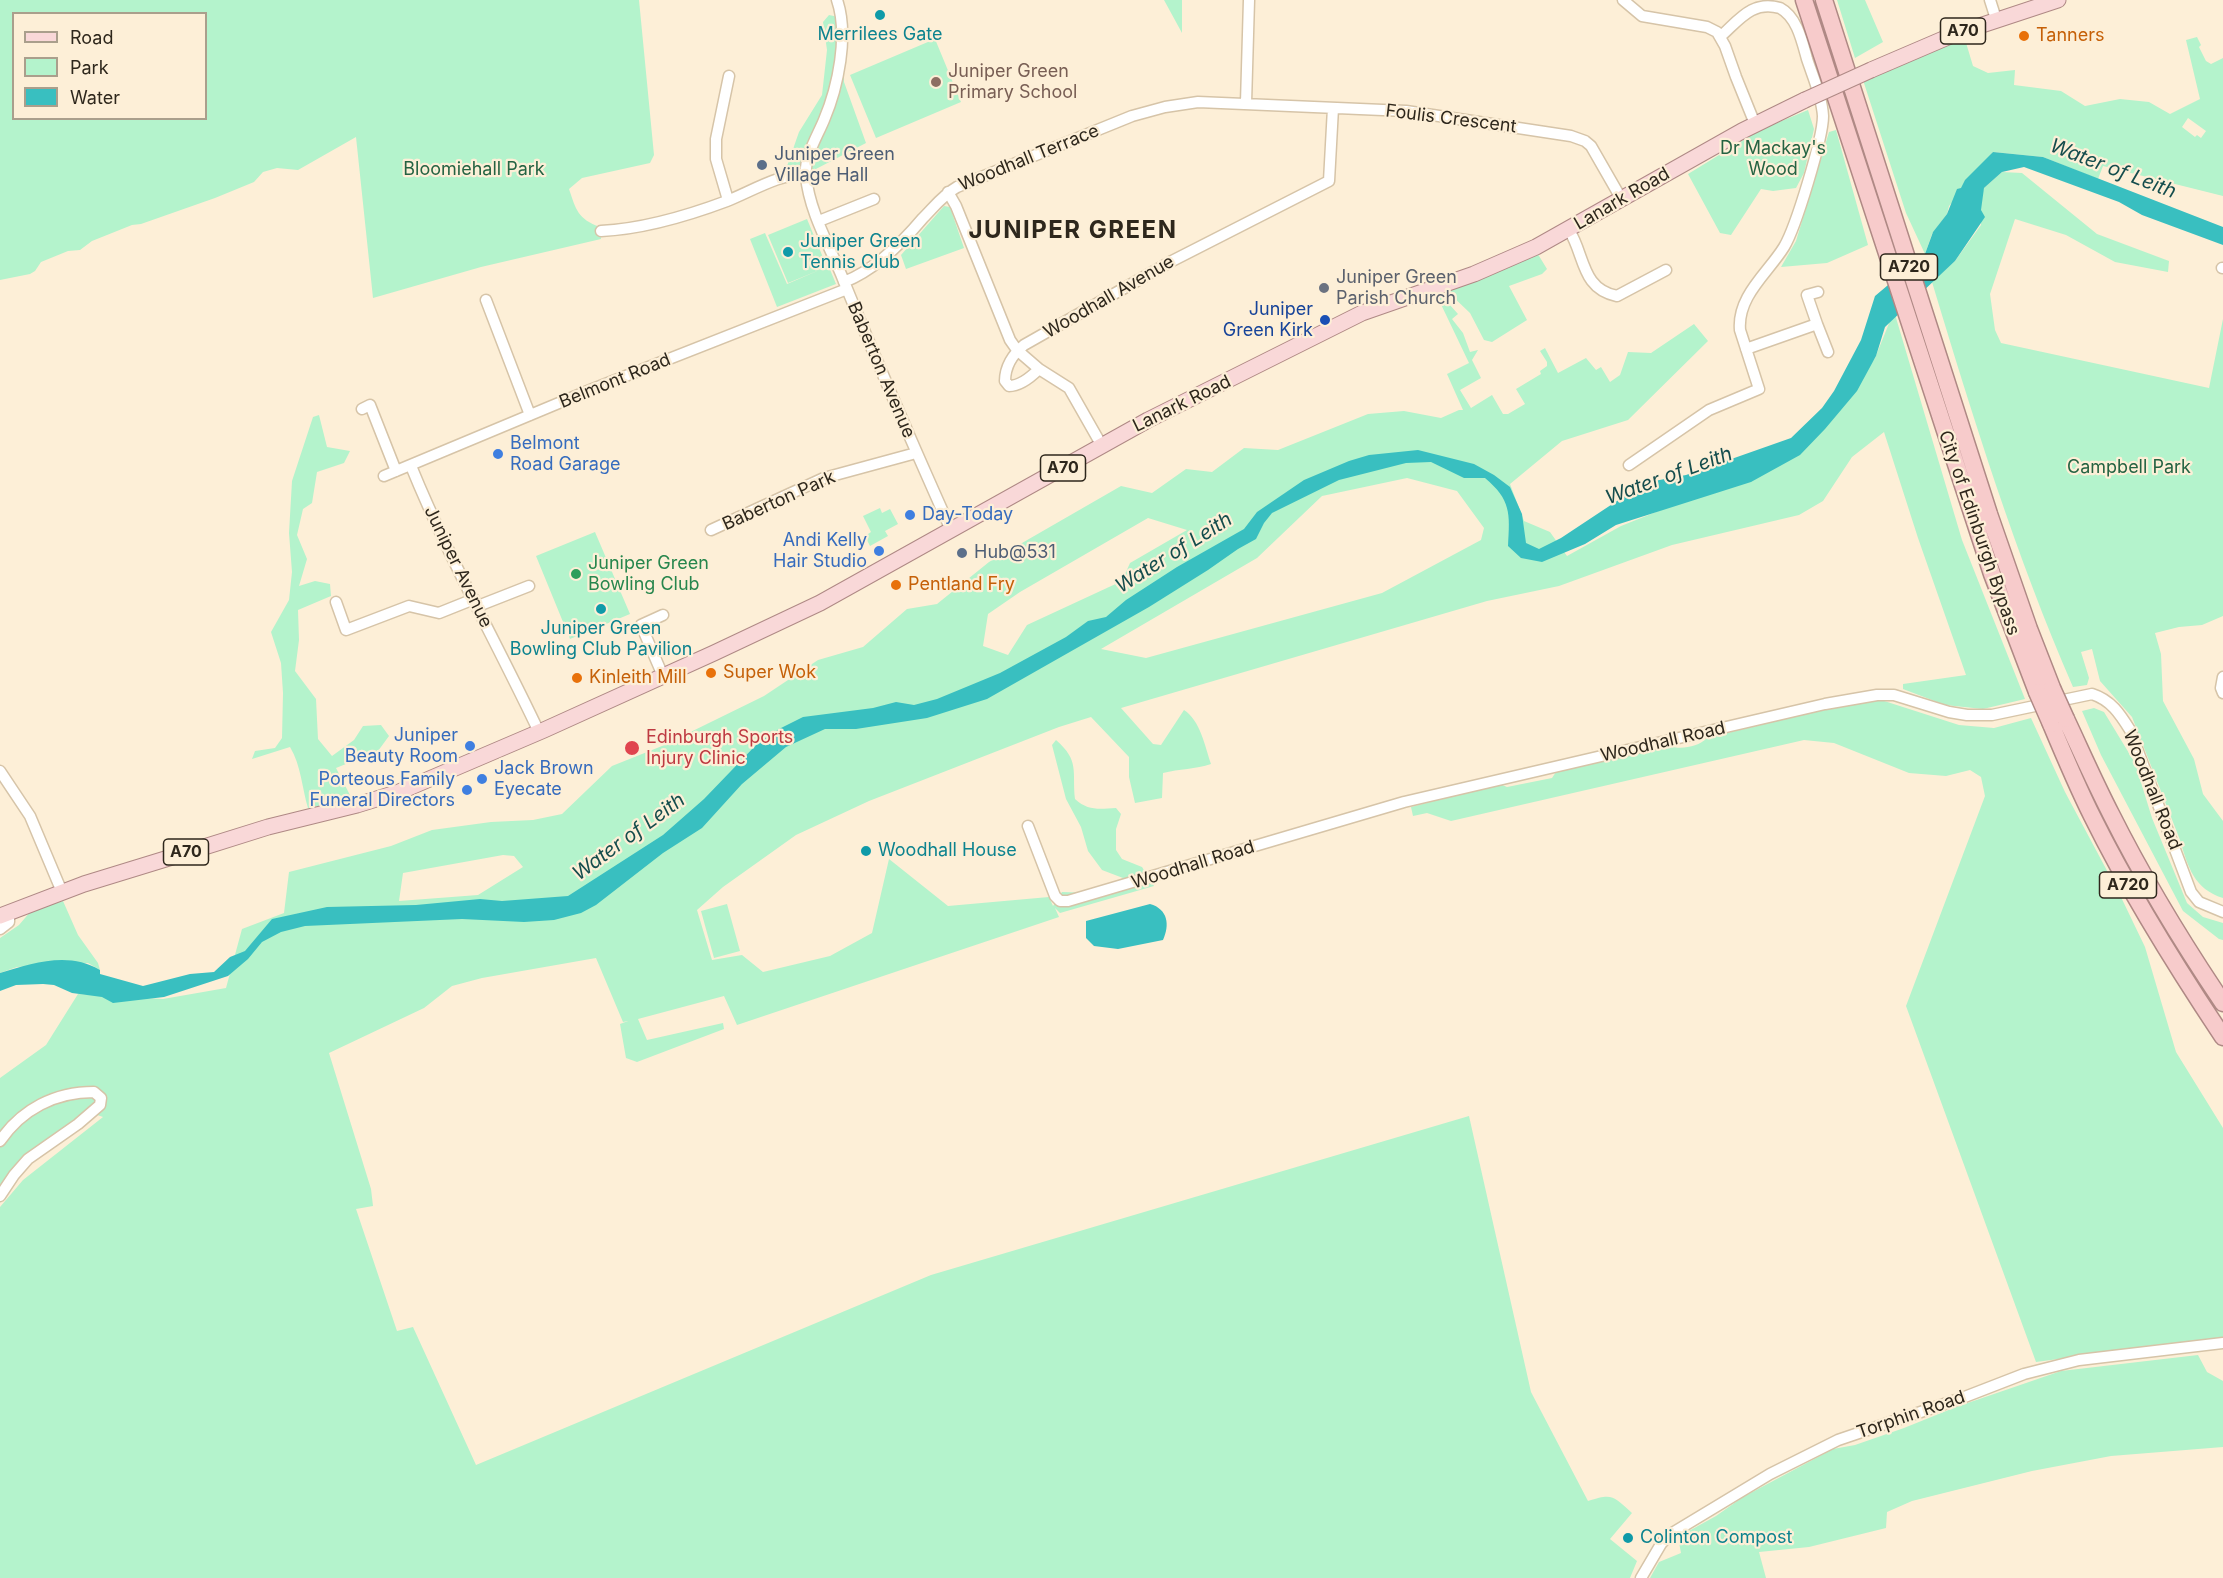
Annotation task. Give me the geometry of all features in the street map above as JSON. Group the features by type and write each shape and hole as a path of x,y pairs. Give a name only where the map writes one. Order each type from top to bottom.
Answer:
{"highway":[{"name":"City of Edinburgh Bypass","path":"1804,0 1862,147"},
{"name":"City of Edinburgh Bypass","path":"1824,0 1862,147 1941,394 1992,574 2059,722 2160,905 2223,1003"},
{"name":"City of Edinburgh Bypass","path":"2059,722 2091,814 2124,878 2182,975 2223,1036"}],"main road":[{"name":"Lanark Road","path":"62,892 185,853 399,792 538,732 820,603 1130,429 1362,313 1499,264 1569,230 1755,124 1871,70 1955,34 2058,0"},
{"name":"A70","path":"5,914 62,892"}],"street":[{"name":"Baberton Avenue","path":"837,0 841,15 838,78 812,148 806,174 807,185 819,221 915,453 951,530"},
{"path":"1246,103 1249,0"},
{"path":"1623,0 1642,16 1707,27 1721,36 1755,124"},
{"path":"1990,0 1996,20"},
{"path":"1629,465 1709,410 1759,389 1740,330 1742,312 1754,288 1789,237 1819,141 1823,114 1794,22 1786,11 1771,4 1756,4 1743,12 1732,27 1721,36"},
{"path":"728,200 716,159 716,139 729,76"},
{"name":"Woodhall Terrace","path":"845,285 899,244 948,192 1148,111 1198,102 1246,103"},
{"name":"Foulis Crescent","path":"1246,103 1426,114 1580,138 1591,146 1622,200"},
{"name":"Woodhall Avenue","path":"1017,350 1172,261 1326,184 1330,177 1333,108"},
{"path":"601,231 628,230 728,200 789,175 806,174"},
{"path":"948,192 956,206 1010,340 1017,350 1039,369 1069,388 1102,446"},
{"path":"819,221 874,199"},
{"path":"1569,230 1577,243 1583,267 1596,287 1608,294 1617,296 1666,270"},
{"path":"1630,274 1636,286"},
{"name":"Belmont Road","path":"384,476 845,285"},
{"path":"1818,292 1807,295 1828,352"},
{"path":"486,300 530,415"},
{"path":"1746,349 1817,324"},
{"path":"1017,350 1005,375 1006,384 1015,385 1039,369"},
{"path":"362,409 370,405 396,471"},
{"name":"Baberton Park","path":"711,530 824,478 915,453"},
{"name":"Juniper Avenue","path":"411,466 448,550 538,732"},
{"path":"336,602 346,630 409,606 439,613 530,586"},
{"path":"663,615 641,626 663,676"},
{"path":"2223,677 2221,688 2223,693"},
{"name":"Woodhall Road","path":"1028,826 1055,896 1060,901 1068,901 1404,802 1826,704 1877,695 1894,695 1949,712 1992,716 2092,694 2110,703 2120,713 2130,730 2191,892 2199,902 2223,912"},
{"path":"0,771 30,816 62,892"},
{"path":"0,929 9,922 5,914"},
{"path":"0,1141 9,1128 27,1111 73,1092 94,1092 101,1098 100,1105 78,1124 28,1159 0,1196"},
{"name":"Torphin Road","path":"1641,1578 1669,1535 1770,1474 1838,1440 1962,1398 2024,1374 2079,1360 2223,1343"}],"green space":[{"name":"Bloomiehall Park","path":"0,0 639,0 654,155 650,163 582,178 569,189 582,217 600,227 601,239 481,267 373,298 356,137 298,170 277,168 263,172 254,182 215,198 141,224 132,225 92,241 80,250 68,251 41,262 30,274 0,280"},
{"path":"1164,0 1182,0 1182,33"},
{"path":"1837,0 1865,0 1883,42 1855,58"},
{"path":"829,15 843,18 844,82 866,143 814,170 786,169 799,132 822,95 827,50 823,22"},
{"path":"1964,36 1973,66 1988,73 2015,70 2014,85 2061,91 2085,106 2120,99 2149,102 2170,114 2200,99 2186,40 2197,37 2206,61 2211,64 2223,58 2223,196 2103,166 2098,179 2043,157 1993,152 1949,206 1947,214 1932,234 1925,254 1906,213 1863,80","holes":["2188,118 2206,131 2201,138 2197,135 2195,137 2182,127"]},
{"path":"935,39 961,102 876,138 850,75"},
{"name":"Dr Mackay's Wood","path":"1808,110 1814,129 1804,173 1796,188 1773,191 1761,189 1731,235 1720,233 1688,174 1760,130"},
{"path":"1836,130 1868,245 1827,263 1781,267 1796,241 1829,132"},
{"name":"Campbell Park","path":"2002,172 2022,173 2097,234 2169,261 2168,272 2115,262 2066,235 2015,219 1990,294 1995,330 2001,343 2209,388 2223,319 2223,616 2202,625 2179,627 2155,633 2161,654 2163,701 2194,759 2203,794 2223,821 2223,898 2205,889 2189,868 2132,717 2100,681 2092,649 2081,652 2089,678 2087,685 2073,687 2014,537 1947,333 1932,282 1955,261 1981,225 1981,197 1984,188"},
{"path":"944,206 950,207 964,248 906,269 901,255"},
{"name":"Juniper Green Tennis Club","path":"807,219 836,284 777,307 750,239 765,233 787,284 822,269 788,283 768,235"},
{"path":"1536,251 1547,269 1542,274 1509,286 1527,320 1492,342 1484,340 1470,313 1449,293 1447,284"},
{"path":"1441,295 1458,314 1452,319 1463,333 1470,352 1478,350 1472,360 1481,378 1460,390 1471,408 1492,395 1503,414 1508,414 1525,404 1516,389 1541,374 1540,371 1547,366 1540,351 1545,348 1558,373 1586,358 1596,370 1601,367 1610,382 1620,375 1628,352 1651,353 1694,324 1708,341 1628,420 1562,441 1510,484 1524,521 1550,532 1567,556 1621,526 1716,488 1838,411 1875,358 1894,311 1962,540 2025,699 1983,709 1945,705 1903,689 1903,684 1966,675 1884,432 1852,457 1823,501 1799,515 1672,545 1559,586 1487,601 1121,708 1153,744 1161,745 1184,710 1190,714 1198,727 1211,764 1163,773 1162,798 1135,803 1129,777 1129,757 1091,717 1059,727 869,801 796,835 723,887 697,910 712,960 742,955 763,972 830,956 872,933 889,859 948,906 1049,897 1053,906 1062,892 1093,893 1123,878 1102,870 1088,851 1081,827 1066,799 1052,745 1056,740 1064,747 1072,761 1075,799 1089,807 1116,808 1121,814 1116,829 1116,850 1122,859 1142,867 1154,886 1060,913 1055,908 1059,917 737,1025 724,996 638,1019 647,1040 723,1023 724,1029 637,1062 626,1058 620,1024 628,1021 623,1022 596,958 482,978 452,986 424,1008 329,1053 371,1189 373,1206 356,1209 397,1331 413,1327 476,1465 931,1275 1469,1116 1531,1392 1588,1501 1603,1497 1612,1498 1632,1513 1610,1539 1637,1561 1630,1578 0,1578 0,1207 23,1180 103,1117 89,1112 0,1189 0,1078 46,1045 78,994 163,999 226,988 242,929 284,913 289,872 391,846 432,830 491,822 533,820 562,814 612,766 662,746 764,696 818,660 863,647 907,609 937,604 989,562 1121,486 1152,493 1186,469 1212,472 1244,448 1278,450 1368,414 1404,411 1441,418 1463,410 1447,374 1469,363 1437,296","holes":["1407,478 1457,491 1484,528 1481,540 1382,593 1146,658 1101,649 1257,558 1322,496","1148,518 1187,530 1130,563 1122,581 1027,625 1008,655 983,646 988,614 1020,592","503,855 514,856 523,867 478,895 399,901 403,873"]},
{"path":"319,415 327,447 350,451 344,463 317,472 312,503 303,509 297,535 307,559 299,586 315,581 330,584 331,596 298,610 299,640 295,671 316,699 318,739 332,756 354,740 363,726 381,725 389,736 378,751 336,768 352,799 308,808 299,769 290,747 252,759 255,751 275,748 282,738 281,663 271,632 289,600 292,572 289,533 292,481 313,417"},
{"path":"880,508 882,513 890,509 898,524 885,531 888,536 870,546 865,536 871,532 863,516"},
{"path":"595,532 630,614 570,639 536,556"},
{"path":"1878,699 1959,725 1994,728 2031,718 2065,792 2145,947 2176,1052 2223,1128 2223,1337 2036,1362 1906,1006 1985,796 1981,777 1970,770 1946,776 1909,773 1834,743 1804,740 1451,821 1427,813 1413,816 1411,807 1500,784 1507,787 1552,778 1556,772 1669,746 1689,747 1707,738 1830,708"},
{"path":"2094,708 2104,712 2135,763 2152,818 2187,903 2203,917 2223,923 2223,940 2183,911 2101,755 2082,711"},
{"path":"63,901 78,935 98,963 100,970 88,963 17,967 0,973 0,938 19,925 31,911"},
{"path":"727,904 740,951 714,958 701,911"},
{"path":"2198,1355 2207,1372 2223,1381 2223,1447 2111,1456 2032,1471 1912,1501 1887,1512 1886,1528 1809,1547 1759,1552 1766,1578 1650,1578 1659,1562 1681,1553 1678,1537 1716,1516 1743,1497 1833,1449 1855,1445 2061,1371"}],"water":[{"path":"1993,152 2043,157 2223,227 2223,245 2142,215 2119,202 2024,167 2002,172 1984,188 1981,210 1985,217 1955,261 1885,327 1876,356 1857,391 1800,455 1751,482 1616,525 1585,544 1542,562 1521,558 1508,546 1507,508 1500,493 1485,478 1464,478 1431,462 1406,463 1339,480 1272,513 1256,539 1149,607 987,699 927,718 856,729 825,729 786,747 742,784 702,828 663,853 596,905 581,913 554,920 524,922 462,919 305,926 281,932 262,942 248,959 228,976 164,997 113,1003 102,997 72,993 54,985 43,984 16,985 0,991 0,973 50,961 76,961 88,964 100,970 100,974 143,986 190,974 214,972 230,957 245,951 272,919 327,907 416,905 480,899 502,901 568,896 663,835 704,799 756,745 779,729 803,717 873,708 896,702 914,705 937,699 1000,673 1066,637 1088,621 1106,617 1126,600 1177,567 1244,529 1257,512 1304,480 1369,455 1418,450 1474,464 1494,475 1510,487 1522,514 1526,543 1539,549 1561,538 1649,482 1686,475 1791,438 1822,408 1834,391 1861,340 1875,296 1925,254 1933,232 1947,214 1957,189 1961,188 1965,180"},
{"path":"1150,904 1161,910 1166,918 1163,940 1118,949 1094,946 1086,938 1086,921"}],"place":[{"name":"Merrilees Gate","path":"880,15"},
{"name":"Tanners","path":"2024,36"},
{"name":"Juniper Green Primary School","path":"936,82"},
{"name":"Juniper Green Village Hall","path":"762,165"},
{"name":"Juniper Green Tennis Club","path":"788,252"},
{"name":"Juniper Green Parish Church","path":"1324,288"},
{"name":"Juniper Green Kirk","path":"1325,320"},
{"name":"Belmont Road Garage","path":"498,454"},
{"name":"Day-Today","path":"910,515"},
{"name":"Andi Kelly Hair Studio","path":"879,551"},
{"name":"Hub@531","path":"962,553"},
{"name":"Juniper Green Bowling Club","path":"576,574"},
{"name":"Pentland Fry","path":"896,585"},
{"name":"Juniper Green Bowling Club Pavilion","path":"601,609"},
{"name":"Super Wok","path":"711,673"},
{"name":"Kinleith Mill","path":"577,678"},
{"name":"Juniper Beauty Room","path":"470,746"},
{"name":"Edinburgh Sports Injury Clinic","path":"632,748"},
{"name":"Jack Brown Eyecate","path":"482,779"},
{"name":"Porteous Family Funeral Directors","path":"467,790"},
{"name":"Woodhall House","path":"866,851"},
{"name":"Colinton Compost","path":"1628,1538"}],"district":[{"name":"JUNIPER GREEN","path":"1073,231"}],"water label":[{"name":"Water of Leith","path":"2113,169"},
{"name":"Water of Leith","path":"1669,476"},
{"name":"Water of Leith","path":"1174,553"},
{"name":"Water of Leith","path":"629,837"}]}
